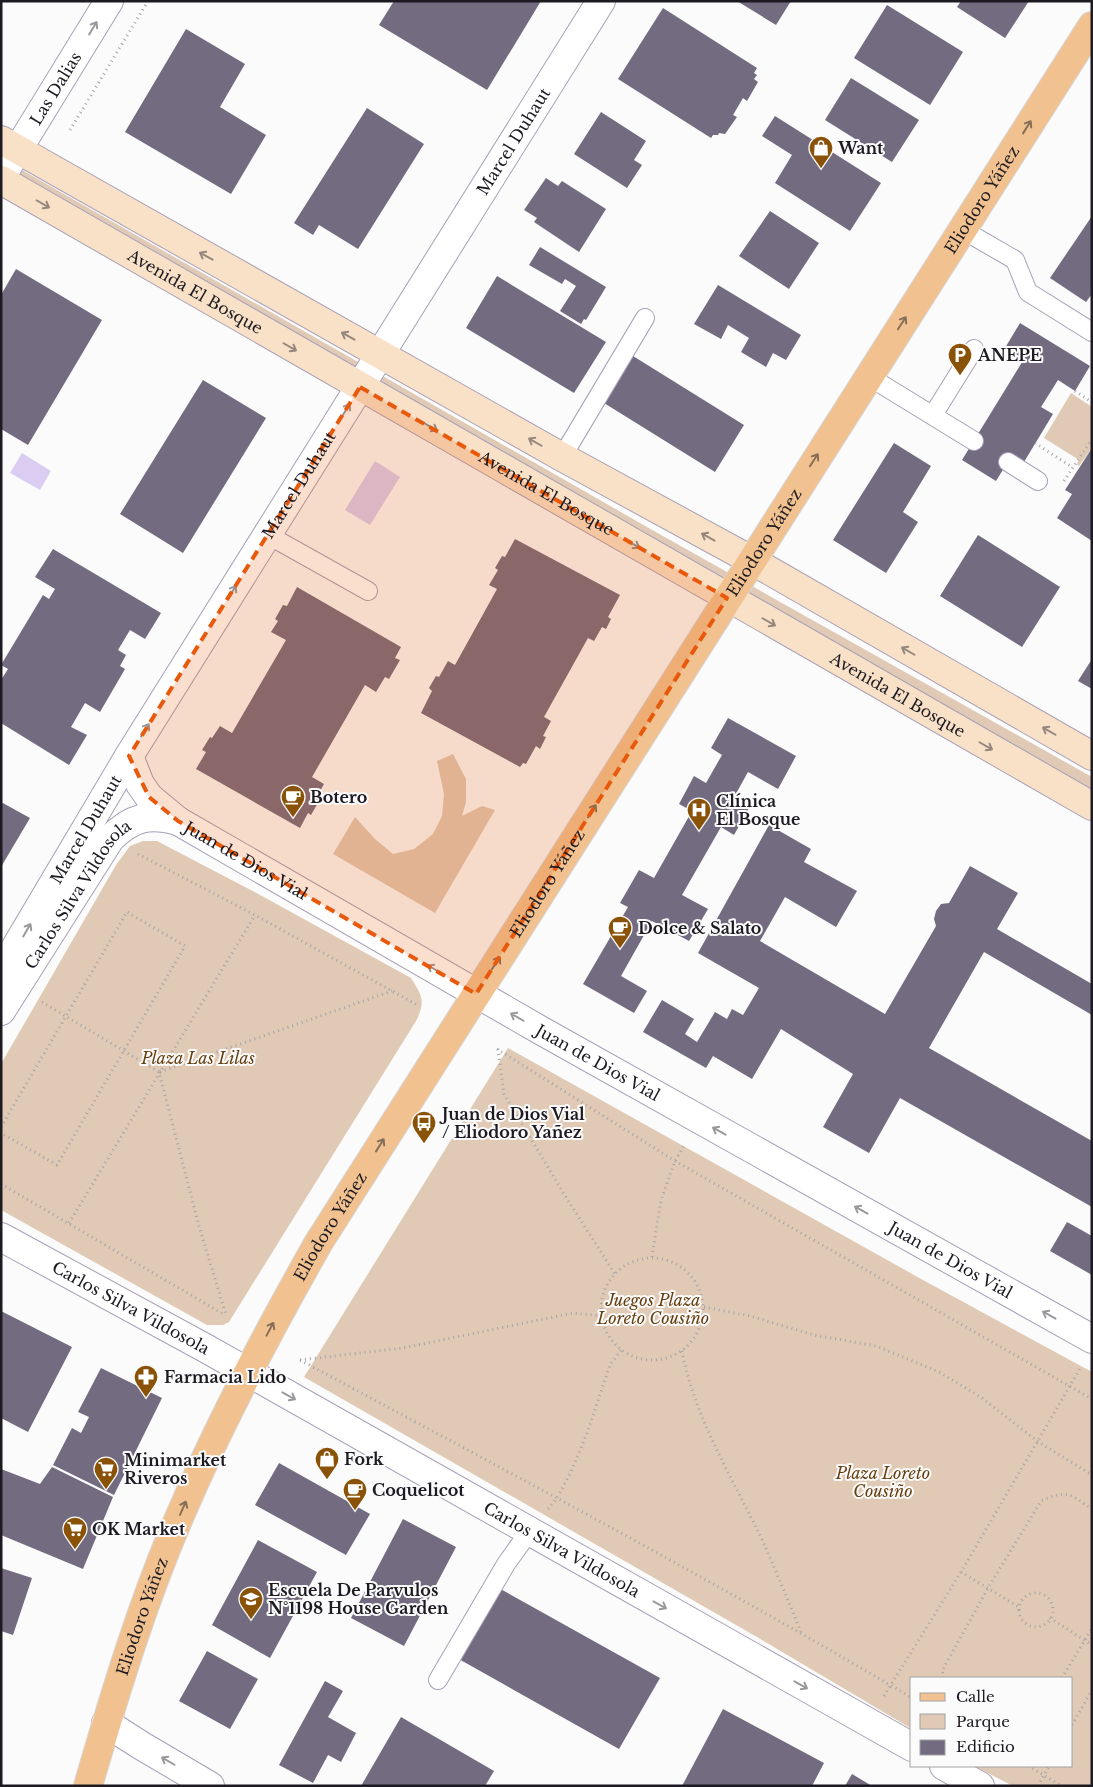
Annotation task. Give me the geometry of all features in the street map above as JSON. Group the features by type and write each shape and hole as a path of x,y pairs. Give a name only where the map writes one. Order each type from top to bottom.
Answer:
{"main road":[{"name":"Eliodoro Yáñez","path":"88,1786 136,1629 168,1545 206,1457 247,1372 319,1242 1092,26"}],"street":[{"name":"Las Dalias","path":"1,178 10,145 109,1"},
{"name":"Marcel Duhaut","path":"6,980 129,756 601,1"},
{"path":"10,145 562,457 751,560 1092,756"},
{"name":"Avenida El Bosque","path":"1,178 360,387 1092,806"},
{"name":"Juan de Dios Vial","path":"129,756 140,784 149,797 178,821 476,994 1092,1339"},
{"name":"Carlos Silva Vildosola","path":"1,1011 6,980 110,839 121,828 134,820 149,816 164,817 178,821"},
{"name":"Carlos Silva Vildosola","path":"1,1237 247,1372 910,1746"},
{"path":"106,1723 196,1782"},
{"path":"946,1767 980,1786"}],"lane":[{"path":"963,230 1015,260 1028,292 1092,332"},
{"path":"562,457 645,318"},
{"path":"934,415 974,349"},
{"path":"868,376 974,440"},
{"path":"1008,462 1038,481"},
{"path":"268,535 368,591"},
{"path":"438,1680 506,1564 530,1532"}],"path":[{"path":"70,130 148,1"},
{"path":"1075,391 1092,402"},
{"path":"1064,480 1092,439"},
{"path":"1035,443 1072,467"},
{"path":"110,839 255,915 419,1006"},
{"path":"1,1127 127,912 185,946 57,1165 1,1133"},
{"path":"69,1224 255,915"},
{"path":"159,1072 392,991"},
{"path":"1,1184 226,1315 199,1226 159,1072 60,1012"},
{"path":"615,1274 504,1094 498,1048 675,1161 1092,1399"},
{"path":"652,1258 661,1200 675,1161 699,1120"},
{"path":"652,1258 667,1260 682,1267 693,1278 700,1292 704,1307 701,1323 694,1339 682,1350 669,1357 656,1360 642,1359 629,1355 616,1345 606,1332 602,1316 602,1301 606,1286 615,1274 626,1265 652,1258"},
{"path":"704,1307 750,1316 814,1335 876,1346 939,1372 982,1398 1037,1441 1092,1475"},
{"path":"602,1316 573,1313 402,1348 300,1360 557,1498 910,1697"},
{"path":"530,1532 557,1498 572,1470 587,1434 610,1365 622,1349"},
{"path":"682,1350 687,1379 714,1446 764,1544 801,1634"},
{"path":"866,1722 891,1686 961,1572 1083,1364"},
{"path":"944,1677 942,1670 988,1588 1041,1501 1056,1494 1068,1493 1092,1509"},
{"path":"961,1572 1019,1607"},
{"path":"1039,1593 1049,1598 1052,1603 1050,1618 1042,1626 1030,1626 1021,1618 1019,1607 1024,1597 1029,1594 1039,1593"},
{"path":"1050,1618 1092,1646"},
{"path":"1063,1677 1092,1628"},
{"path":"1073,1723 1092,1690"},
{"path":"1030,1767 1062,1786"},
{"path":"1038,1786 1048,1767"}],"highlighted area":[{"path":"360,387 727,598 476,994 178,821 149,797 129,756"}],"green space":[{"path":"1,158 654,531 1092,777 1092,795 47,200"},
{"path":"1071,393 1092,407 1092,448 1079,466 1077,464 1079,460 1044,438"},
{"path":"453,754 466,779 466,802 462,816 482,806 495,810 435,913 333,854 355,817 375,839 393,854 414,849 433,834 442,816 444,794 437,761"},
{"name":"Plaza Las Lilas","path":"143,841 157,841 411,978 418,989 422,1003 416,1021 229,1322 223,1325 207,1325 1,1210 1,1064 116,865 130,846"},
{"name":"Plaza Loreto Cousiño","path":"508,1048 923,1280 1092,1372 1092,1786 1013,1786 976,1767 1073,1767 1073,1677 910,1677 910,1728 757,1637 304,1377"}],"shaded area":[{"path":"22,453 51,471 40,490 10,473"},
{"path":"375,461 400,477 370,525 345,510"}],"building":[{"path":"394,1 541,1 487,90 379,25"},
{"path":"737,1 791,1 776,25"},
{"path":"961,1 1029,1 1005,38 957,7"},
{"path":"887,5 963,52 930,105 854,58"},
{"path":"663,8 757,68 754,73 757,75 754,79 758,82 747,101 743,98 733,115 737,117 725,134 719,133 711,138 618,79"},
{"path":"186,29 245,64 220,107 266,135 231,194 125,132"},
{"path":"851,78 919,120 892,162 825,120"},
{"path":"367,108 424,144 358,249 319,225 313,235 294,223"},
{"path":"601,112 646,141 634,160 642,165 627,188 574,154"},
{"name":"Want","path":"775,116 881,183 850,231 775,183 792,155 762,136"},
{"path":"546,178 558,186 562,181 606,209 579,252 534,222 537,218 524,210"},
{"path":"770,211 819,243 789,289 739,256"},
{"path":"1092,216 1092,294 1086,302 1050,278"},
{"path":"540,247 606,287 586,320 584,319 581,324 560,311 576,286 565,279 562,284 529,265"},
{"path":"16,269 102,320 28,445 1,429 1,295"},
{"path":"497,276 606,342 574,393 466,328"},
{"path":"718,285 801,335 786,360 773,353 766,367 741,352 749,338 728,325 721,339 694,324"},
{"path":"1020,323 1090,366 1075,391 1058,380 1041,407 1053,414 1024,462 1012,455 996,481 962,460 1024,359 1005,348"},
{"path":"633,356 744,425 715,472 604,403"},
{"path":"203,380 266,418 183,553 120,514"},
{"path":"894,443 931,466 903,512 918,522 886,573 833,540"},
{"path":"1092,448 1092,541 1057,518 1072,494 1065,490"},
{"path":"978,535 1060,587 1022,647 940,596"},
{"path":"515,539 620,595 608,617 611,619 606,629 602,627 594,641 588,638 544,717 551,721 543,736 546,737 540,749 536,746 526,764 523,763 520,767 421,713 432,691 429,688 436,676 439,677 448,661 455,665 497,589 489,585 498,570 495,568 502,556 505,557"},
{"path":"53,549 161,613 145,639 130,630 118,650 126,655 120,666 125,669 100,712 85,703 71,727 87,735 69,765 1,723 1,680 8,669 1,665 43,595 49,599 55,589 35,577"},
{"path":"297,587 401,647 395,658 400,660 389,679 385,677 376,692 365,685 312,777 324,784 316,798 319,801 311,815 308,813 300,828 196,769 206,752 202,750 220,726 232,733 286,640 271,632 278,621 275,619 283,605 287,606"},
{"path":"1092,659 1092,689 1078,681"},
{"name":"Clínica El Bosque","path":"728,718 796,756 778,789 748,772 733,799 749,808 734,835 721,827 682,895 708,909 689,941 652,921 621,976 647,991 634,1013 583,984 628,907 620,903 639,870 654,878 692,811 679,804 694,776 706,783 722,755 711,748"},
{"path":"1,802 30,818 1,867"},
{"path":"769,825 811,849 804,862 857,891 836,927 785,897 760,941 885,1014 936,926 934,919 936,911 941,904 949,903 970,866 1018,893 997,929 1092,984 1092,1015 984,952 929,1048 1092,1141 1092,1207 900,1098 869,1153 823,1127 853,1074 781,1029 752,1079 713,1056 706,1068 643,1032 662,1000 694,1019 685,1034 697,1042 715,1012 727,1019 732,1009 743,1015 759,988 698,953"},
{"path":"1067,1222 1092,1236 1092,1275 1050,1251"},
{"path":"1,1311 72,1347 28,1432 1,1418"},
{"path":"101,1368 162,1398 114,1495 53,1465 72,1428 81,1433 89,1417 78,1412"},
{"path":"279,1463 370,1514 346,1555 255,1505"},
{"path":"52,1467 113,1497 83,1569 1,1535 1,1469 40,1484"},
{"path":"403,1519 456,1547 404,1646 351,1618"},
{"path":"258,1540 317,1572 270,1658 212,1625"},
{"path":"1,1568 32,1578 13,1635 1,1631"},
{"path":"497,1587 660,1678 619,1749 457,1658"},
{"path":"207,1651 258,1679 230,1729 179,1701"},
{"path":"325,1681 343,1691 328,1717 356,1733 341,1762 328,1755 313,1783 279,1765"},
{"path":"723,1709 824,1763 812,1786 682,1786"},
{"path":"401,1717 494,1771 485,1786 361,1786"},
{"path":"852,1774 872,1786 845,1786"}],"place":[{"name":"Want","path":"821,169"},
{"name":"ANEPE","path":"960,376"},
{"name":"Botero","path":"293,818"},
{"name":"Clínica El Bosque","path":"699,831"},
{"name":"Dolce & Salato","path":"620,949"},
{"name":"Juan de Dios Vial / Eliodoro Yañez","path":"424,1144"},
{"name":"Farmacia Lido","path":"146,1398"},
{"name":"Fork","path":"327,1480"},
{"name":"Minimarket Riveros","path":"106,1490"},
{"name":"Coquelicot","path":"355,1511"},
{"name":"OK Market","path":"75,1550"},
{"name":"Escuela De Parvulos N°1198 House Garden","path":"251,1620"}],"park label":[{"name":"Juegos Plaza Loreto Cousiño","path":"653,1309"}]}
